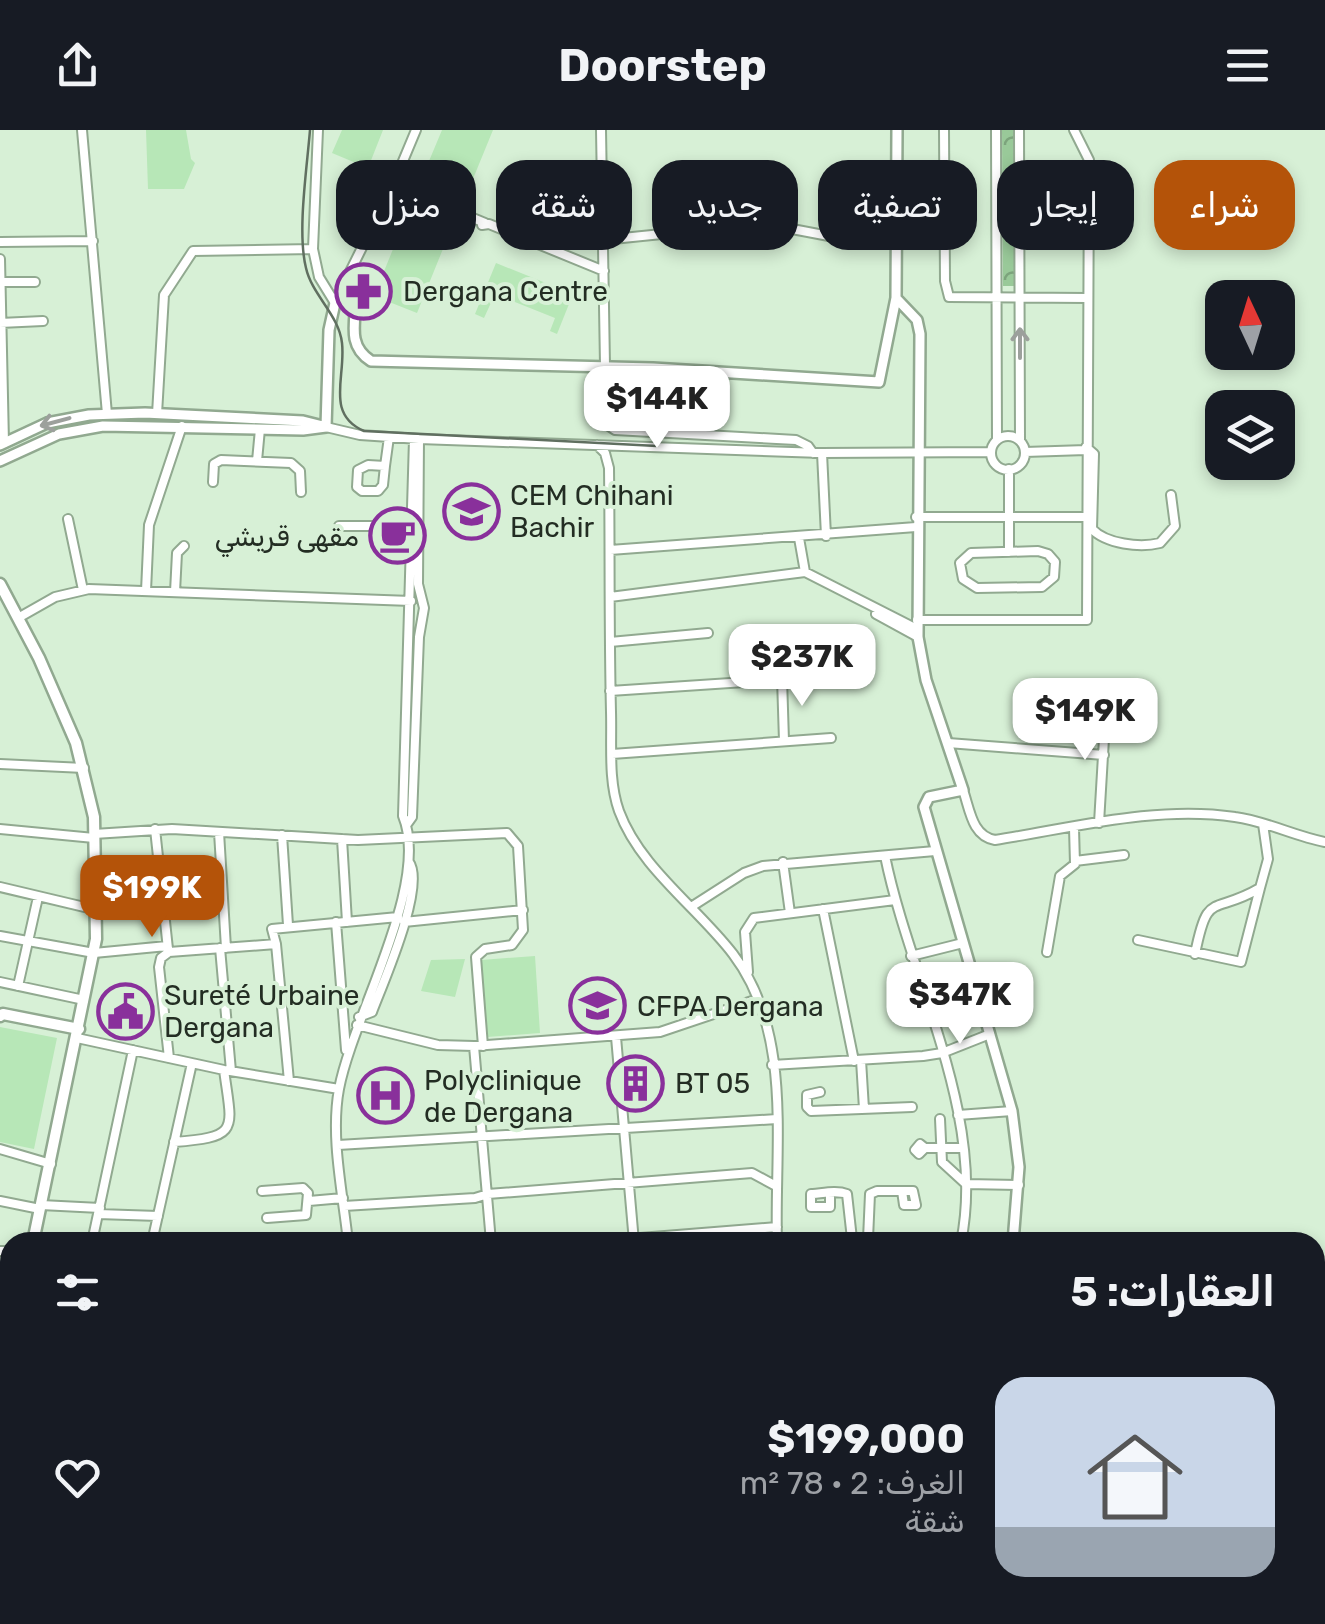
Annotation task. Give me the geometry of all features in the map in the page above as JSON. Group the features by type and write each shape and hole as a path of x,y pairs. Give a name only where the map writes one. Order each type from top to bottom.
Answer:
{"main road":[{"path":"0,584 45,671 84,768 94,836 94,952 35,1232"},
{"path":"1,1015 78,1034"}],"street":[{"path":"82,130 107,414"},
{"path":"318,130 314,249 320,277 335,303"},
{"path":"404,160 416,130"},
{"path":"601,130 602,160"},
{"path":"897,130 897,160"},
{"path":"944,130 946,293 956,299 1088,298"},
{"path":"996,130 998,440 992,452 994,462 1009,469 1019,466 1025,452 1020,440 1019,130"},
{"path":"876,614 917,629 1087,620 1088,160 1074,130"},
{"path":"476,221 604,271"},
{"path":"632,237 750,225 818,234"},
{"path":"0,242 92,241"},
{"path":"157,414 164,295 193,251 314,249"},
{"path":"326,427 329,330 335,303 362,250"},
{"path":"603,250 604,417 608,427 796,440 817,453 826,536"},
{"path":"335,303 346,297 356,304 355,346 371,362 604,366 879,382 896,298 897,250"},
{"path":"0,259 2,451"},
{"path":"0,282 35,282"},
{"path":"896,298 910,309 920,334 917,629 926,680 977,832 996,840 1099,824 1203,814 1237,817 1325,842"},
{"path":"1,323 43,321"},
{"path":"2,451 57,421 107,414 157,414 175,422 260,429 326,427"},
{"path":"2,451 78,429 175,422 303,421 416,439 817,453 992,452"},
{"path":"146,591 148,530 175,422"},
{"path":"258,461 260,429"},
{"path":"701,449 702,434"},
{"path":"998,440 1010,436 1020,440"},
{"path":"385,466 361,466 359,489 380,490 385,466 389,437"},
{"path":"347,1232 338,1145 339,1089 358,1021 401,919 409,862 403,814 416,439"},
{"path":"596,446 605,453 609,468 610,691 615,798 625,823 655,867 723,942 749,978 758,999 769,1034 772,1065 776,1232"},
{"path":"609,468 622,446"},
{"path":"1025,452 1086,449 1094,454 1092,529 1097,535 1136,545 1160,543 1175,526 1171,496"},
{"path":"213,482 213,467 218,460 258,461 297,466 301,492"},
{"path":"1009,469 1009,552"},
{"path":"610,550 826,536 916,522 1086,517"},
{"path":"68,519 83,590"},
{"path":"339,526 415,526"},
{"path":"407,824 412,815 419,632 424,606 418,584 415,526"},
{"path":"800,538 805,572"},
{"path":"175,592 177,553 184,546"},
{"path":"970,552 1009,552 1048,554 1055,562 1054,577 1042,587 977,588 962,579 960,563 970,552"},
{"path":"610,597 805,572 917,629"},
{"path":"18,618 56,597 83,590 411,600 421,594"},
{"path":"411,600 417,608 424,606"},
{"path":"610,642 708,634"},
{"path":"610,691 785,678 784,741"},
{"path":"1099,824 1106,705"},
{"path":"612,754 832,738"},
{"path":"948,744 1104,756"},
{"path":"0,764 84,768"},
{"path":"963,790 925,801 935,850 1012,1111 1019,1185 1014,1232"},
{"path":"1138,940 1241,962 1268,860 1263,824"},
{"path":"1074,828 1075,860"},
{"path":"0,829 94,836 155,829 342,839 502,832 512,836 518,846 523,930 518,941 485,949 476,957 490,1232"},
{"path":"155,829 168,949 159,967 169,1058"},
{"path":"174,1142 212,1139 228,1129 230,1119 219,832"},
{"path":"282,835 288,925"},
{"path":"342,839 347,922"},
{"path":"691,908 744,873 784,862 935,850"},
{"path":"1046,952 1060,876 1075,860 1124,855"},
{"path":"885,856 958,1116 966,1184 962,1232"},
{"path":"784,862 790,913"},
{"path":"0,887 97,910"},
{"path":"1195,954 1208,909 1260,888"},
{"path":"18,986 38,897"},
{"path":"749,978 745,932 758,916 895,900"},
{"path":"822,909 858,1061 864,1109"},
{"path":"289,1081 272,928 523,910"},
{"path":"336,922 346,1060"},
{"path":"0,936 94,952 276,944"},
{"path":"912,956 964,943"},
{"path":"0,982 84,1000"},
{"path":"358,1021 438,1045 479,1046 672,1030 758,999"},
{"path":"78,1034 192,1063 339,1089"},
{"path":"772,1065 942,1053 990,1034"},
{"path":"616,1037 633,1232"},
{"path":"94,1232 132,1050"},
{"path":"154,1232 192,1063"},
{"path":"820,1092 807,1095 811,1111 912,1106"},
{"path":"958,1116 1012,1111"},
{"path":"338,1145 776,1119"},
{"path":"940,1119 944,1165 966,1184 1019,1185"},
{"path":"925,1148 962,1148"},
{"path":"0,1149 51,1164"},
{"path":"308,1201 475,1198 752,1172 776,1186"},
{"path":"262,1191 302,1188 308,1192 306,1215 267,1218"},
{"path":"861,1232 868,1196 874,1192 902,1191"},
{"path":"830,1193 844,1192 850,1197 858,1232"},
{"path":"0,1201 158,1216"},
{"path":"725,1232 776,1227"}],"green space":[{"path":"146,130 186,130 195,163 184,189 148,189"},
{"path":"342,130 383,130 371,160 349,160 332,153"},
{"path":"442,130 493,130 476,171 476,160 429,160"},
{"path":"1002,130 1014,130 1014,160 1002,160"},
{"path":"393,250 443,250 417,313 374,296"},
{"path":"1003,250 1014,250 1014,286 1003,286"},
{"path":"496,263 573,294 557,334 550,331 555,318 495,294 484,318 475,314"},
{"path":"535,956 540,1033 487,1037 481,960"},
{"path":"465,959 455,997 421,991 431,960"},
{"path":"0,1027 57,1038 34,1149 0,1142"}],"tram line":[{"path":"310,130 303,253 309,278 340,333 341,405 352,424 364,431 657,446"}],"place":[{"name":"Dergana Centre","path":"364,291"},
{"name":"CEM Chihani Bachir","path":"471,511"},
{"name":"مقهى قريشي","path":"398,536"},
{"name":"CFPA Dergana","path":"598,1006"},
{"name":"Sureté Urbaine Dergana","path":"125,1011"},
{"name":"BT 05","path":"636,1083"},
{"name":"Polyclinique de Dergana","path":"385,1096"}]}
